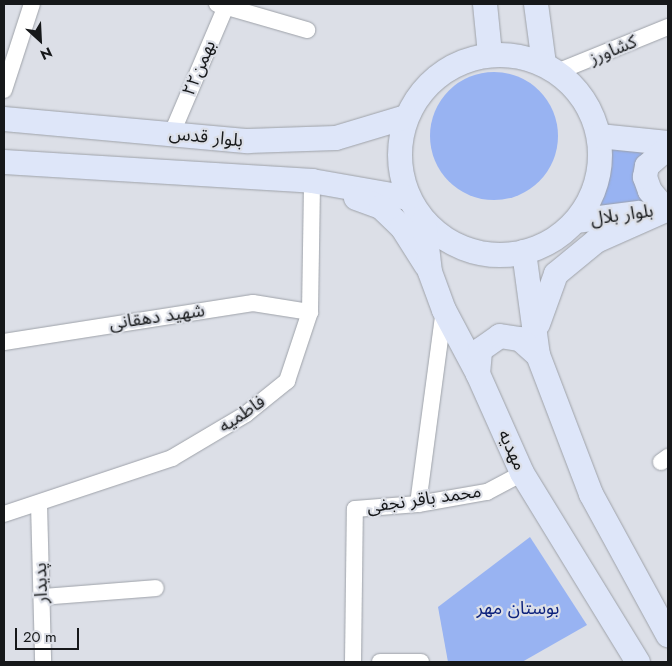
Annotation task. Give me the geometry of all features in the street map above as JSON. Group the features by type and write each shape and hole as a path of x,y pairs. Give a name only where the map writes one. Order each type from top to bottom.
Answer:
{"main road":[{"path":"485,4 490,54"},
{"path":"536,4 550,68"},
{"path":"490,54 517,55 550,68 584,99 599,136 600,166 592,196 576,221 552,241 524,252 497,256 470,251 444,239 424,221 408,198 400,171 399,142 406,118 420,94 439,74 464,61 490,54"},
{"name":"بلوار قدس","path":"4,119 248,141 336,138 406,118"},
{"path":"599,136 668,143"},
{"path":"537,345 546,296 556,274 596,240 667,209 650,191 646,177 647,166 668,148"},
{"name":"بلوار قدس","path":"4,162 312,181 408,198"},
{"path":"312,181 381,207 402,227 430,272"},
{"name":"بلوار بلال","path":"576,221 667,209"},
{"name":"مهدیه","path":"424,221 430,272 444,310 478,374 522,473 638,662"},
{"path":"524,252 537,345 591,494 668,635"},
{"path":"478,374 480,350 500,336 520,339 537,345"}],"street":[{"path":"4,90 32,4 24,4"},
{"path":"223,5 306,30"},
{"name":"۲۲بهمن","path":"172,133 223,5"},
{"name":"کشاورز","path":"550,68 668,28"},
{"name":"فاطمیه","path":"4,514 39,504 172,458 246,414 288,381 310,312 312,181"},
{"name":"شهید دهقانی","path":"4,342 253,303 310,312"},
{"path":"418,504 444,310"},
{"name":"محمد باقر نجفی","path":"353,662 355,509 418,504 487,492 522,473"},
{"name":"پدیدار","path":"39,504 43,662"},
{"path":"42,597 156,588"},
{"path":"380,662 421,662"}],"green space":[{"path":"494,72 507,73 519,77 539,91 553,111 557,123 557,149 553,161 539,181 519,195 507,199 494,200 481,199 469,195 449,181 435,161 431,149 430,136 431,123 435,111 449,91 469,77 481,73"},
{"path":"607,142 659,149 656,207 590,212 606,180"},
{"name":"بوستان مهر","path":"530,537 587,625 522,662 448,662 438,607"}]}
